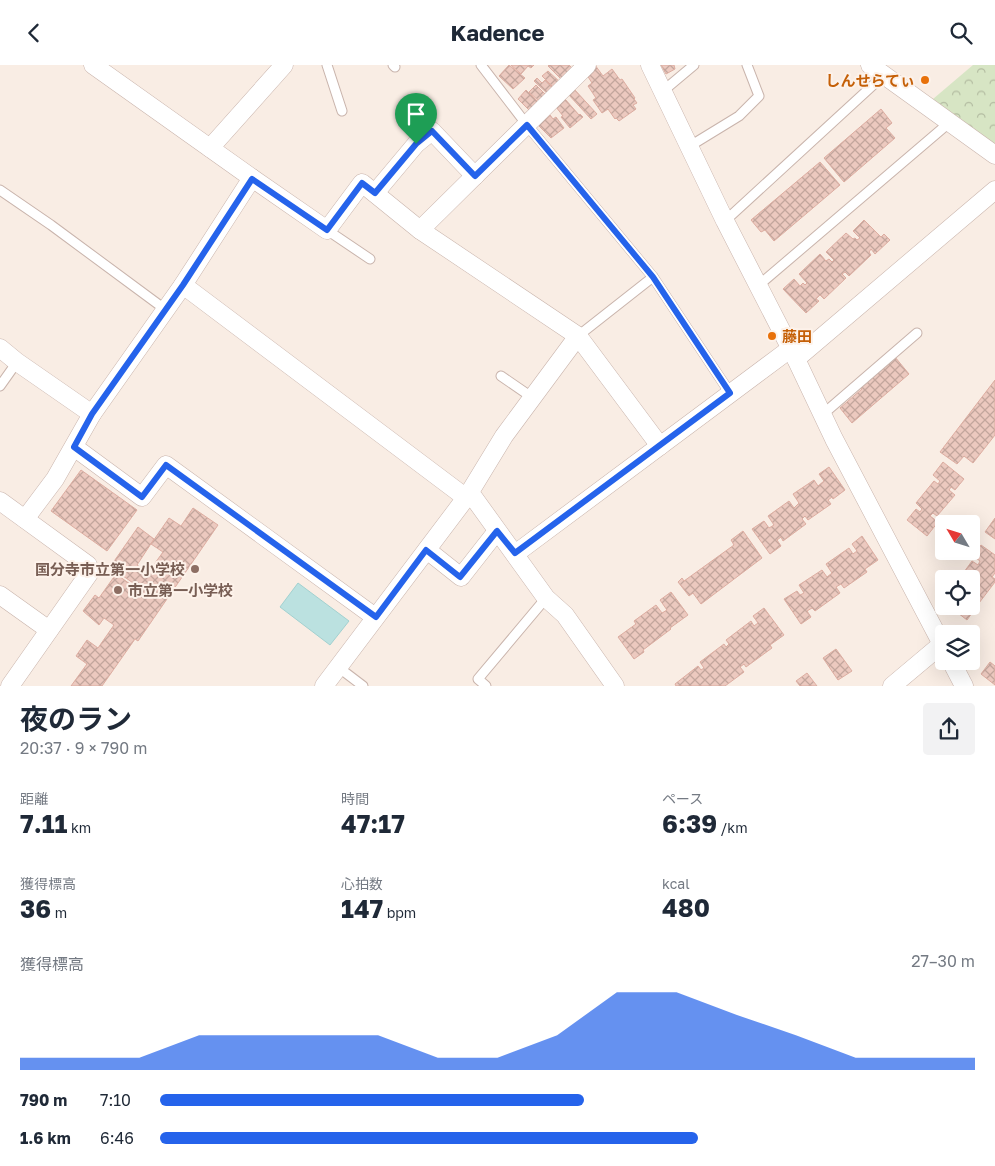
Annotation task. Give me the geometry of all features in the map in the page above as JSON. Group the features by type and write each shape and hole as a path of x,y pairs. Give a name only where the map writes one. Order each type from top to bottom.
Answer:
{"street":[{"path":"93,65 252,179 327,230 362,183 420,230 578,336 660,446"},
{"path":"210,149 284,65"},
{"path":"420,230 587,65"},
{"path":"650,65 822,415 935,631"},
{"path":"877,70 995,155"},
{"path":"375,193 416,144 432,131 475,176"},
{"path":"25,519 55,479 92,414 166,310 252,179"},
{"path":"515,553 730,393 793,354 995,190"},
{"path":"183,285 461,494 474,498 546,598 564,615 613,685"},
{"path":"324,686 468,495 504,436 578,336"},
{"path":"0,348 92,414"},
{"path":"74,447 142,497 166,465 376,617"},
{"path":"0,501 88,565 90,571 10,686"},
{"path":"426,550 460,577 497,531"},
{"path":"0,595 49,630"},
{"path":"892,686 935,652"},
{"path":"956,670 964,686"}],"lane":[{"path":"328,65 342,111"},
{"path":"481,65 527,125 653,277 730,393"},
{"path":"663,91 694,65"},
{"path":"690,146 739,116 759,96 747,65"},
{"path":"725,221 877,70"},
{"path":"759,285 950,123"},
{"path":"0,190 51,225 166,310"},
{"path":"327,230 370,259"},
{"path":"578,336 653,277"},
{"path":"822,415 917,333"},
{"path":"0,386 17,362"},
{"path":"501,376 533,398"},
{"path":"486,686 478,679 546,598"},
{"path":"338,667 363,686"}],"green space":[{"path":"973,65 995,65 995,145 933,99"}],"water":[{"path":"298,583 349,621 330,645 280,607"}],"building":[{"path":"509,65 525,78 513,89 499,76"},
{"path":"511,65 534,65 531,68 528,66 521,74"},
{"path":"549,65 569,65 574,70 563,81"},
{"path":"595,65 603,76 612,69 620,80 622,79 635,98 637,103 633,105 636,109 619,121 615,119 608,109 602,113 593,100 596,98 588,86 592,83 587,75"},
{"path":"661,65 674,65 675,69 666,74"},
{"path":"548,71 562,84 556,90 542,76"},
{"path":"537,78 542,83 545,80 554,89 549,95 534,81"},
{"path":"536,85 548,97 541,103 529,92"},
{"path":"574,89 597,114 591,119 568,94"},
{"path":"526,90 540,104 532,113 518,99"},
{"path":"565,99 583,117 570,128 556,107"},
{"path":"881,109 892,123 886,128 895,138 844,182 824,158"},
{"path":"550,115 553,119 556,117 564,128 551,138 538,125"},
{"path":"820,162 840,185 774,241 765,230 761,232 751,220"},
{"path":"864,220 881,237 884,234 890,240 875,254 871,249 869,252 871,255 849,276 845,272 842,274 846,278 824,299 820,295 816,299 819,301 806,313 783,289 794,279 800,286 803,283 805,285 807,283 799,274 820,254 826,261 829,259 832,262 834,260 826,252 846,233 853,239 857,240 860,238 853,231"},
{"path":"895,357 909,374 852,423 840,408 862,389 860,386"},
{"path":"995,380 995,435 973,463 964,456 957,464 940,452"},
{"path":"943,462 964,479 955,490 951,487 949,490 955,495 938,515 933,513 930,516 935,520 935,526 927,536 907,520 916,509 920,512 922,509 916,503 934,481 938,484 940,481 933,475"},
{"path":"829,467 845,490 833,499 832,497 828,500 831,504 808,520 805,516 802,519 806,524 783,541 781,537 777,540 781,546 770,554 752,529 764,521 769,528 774,525 768,516 789,501 794,508 799,503 793,494 814,480 818,486 824,481 819,474"},
{"path":"81,470 137,510 107,551 51,511"},
{"path":"193,508 218,525 138,641 135,639 102,686 71,686 87,664 76,656 87,640 98,648 114,625 104,618 99,625 83,611 95,595 99,598 116,574 137,589 139,587 110,567 138,527 154,539 137,565 148,573 163,552 151,544 169,518 181,526"},
{"path":"995,518 995,539 985,532"},
{"path":"743,531 762,558 701,604 693,593 689,596 678,582 682,578 684,581 734,545 731,540"},
{"path":"862,536 878,560 865,569 867,572 844,588 841,584 836,587 840,593 815,611 812,608 807,611 811,617 801,624 784,599 797,591 800,595 804,593 799,585 822,570 827,577 832,573 826,564 849,548 853,554 857,551 852,544"},
{"path":"981,545 995,555 995,573 992,577 995,579 995,582 980,602 980,570 966,570 972,561 978,565 980,561"},
{"path":"671,592 688,615 634,659 618,637 636,624 634,621 656,605 662,613 667,610 660,600"},
{"path":"764,608 784,635 770,645 772,648 746,667 744,664 740,667 744,672 725,686 676,686 675,684 698,666 701,670 704,668 700,662 724,644 726,647 729,644 726,640 751,621 754,626 758,623 753,616"},
{"path":"961,615 971,615 967,620"},
{"path":"836,649 852,671 838,680 823,658"},
{"path":"990,662 995,666 995,685 981,674"},
{"path":"807,673 817,686 800,686 796,681"}],"place":[{"name":"しんせらてぃ","path":"925,80"},
{"name":"藤田","path":"772,336"},
{"name":"国分寺市立第一小学校","path":"195,569"},
{"name":"市立第一小学校","path":"118,590"}],"route":[{"path":"527,125 653,277 730,393 515,553 497,531 460,577 426,550 376,617 166,465 142,497 74,447 92,414 183,285 252,179 327,230 362,183 375,193 416,144 432,131 475,176 527,125"}]}
